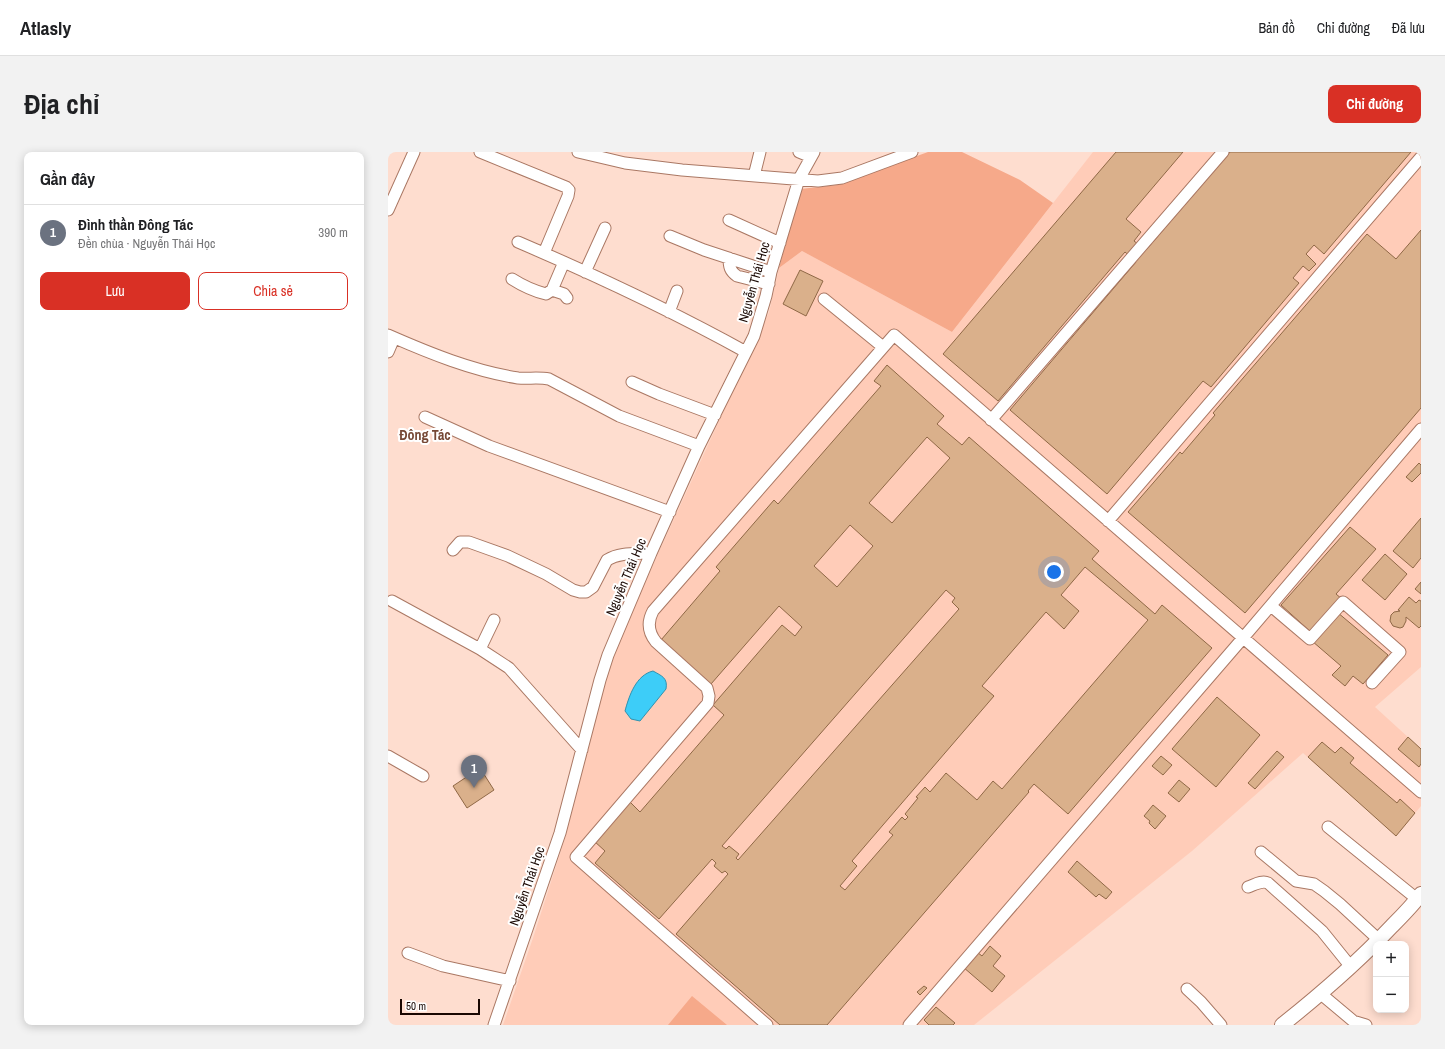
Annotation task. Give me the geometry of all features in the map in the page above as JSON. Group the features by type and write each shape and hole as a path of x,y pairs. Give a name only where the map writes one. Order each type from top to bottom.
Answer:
{"main road":[{"path":"1282,1025 1351,967 1379,940 1419,897"}],"street":[{"path":"388,210 414,152"},
{"path":"480,152 566,187 569,190 568,196 544,253"},
{"path":"578,152 625,163 682,170 818,181 842,178 912,152"},
{"path":"754,176 760,152"},
{"path":"799,152 812,154"},
{"path":"991,420 1223,152"},
{"name":"Nguyễn Thái Học","path":"494,1025 560,833 600,680 608,655 651,553 699,446 754,336 766,296 771,272 799,179 812,154"},
{"path":"1108,521 1421,157"},
{"path":"728,220 780,243"},
{"path":"585,272 605,228"},
{"path":"670,236 771,272"},
{"path":"518,242 564,262 669,312 746,352"},
{"path":"729,258 730,270 737,276 769,284"},
{"path":"512,279 525,287 546,294 552,290 564,262"},
{"path":"552,290 564,294 567,298"},
{"path":"669,312 676,291"},
{"path":"824,299 883,347"},
{"path":"767,1025 576,857 708,703 709,696 707,688 652,637 649,625 653,611 894,335 1421,792"},
{"path":"388,352 391,336 435,355 489,372 519,378 539,377 549,379 620,416 699,446"},
{"path":"632,382 715,415"},
{"path":"425,417 489,446 670,512"},
{"path":"909,1025 1271,606 1421,429"},
{"path":"453,550 460,542 464,541 486,547 546,574 573,590 580,592 586,592 593,587 607,560 612,557 619,554 651,553"},
{"path":"392,601 480,649 509,668 582,750"},
{"path":"1271,606 1310,639 1343,602 1400,652 1372,683"},
{"path":"480,649 494,620"},
{"path":"388,756 423,776"},
{"path":"1328,827 1419,897"},
{"path":"1261,852 1296,882 1314,884 1324,891 1379,940"},
{"path":"1248,887 1261,882 1268,883 1322,931 1351,967"},
{"path":"408,953 443,966 510,981"},
{"path":"1187,989 1221,1025"},
{"path":"1320,994 1358,1022"}],"shaded area":[{"path":"928,152 962,152 1020,180 1053,203 952,332 802,251 779,268 800,189 837,185"},
{"path":"1093,152 1421,152 1421,667 1375,707 1421,749 1421,806 1396,836 1303,753 1192,851 974,1025 503,1025 566,835 612,654 769,312 779,268 802,251 952,332"},
{"path":"692,996 727,1025 668,1025"}],"water":[{"path":"653,671 662,676 665,680 666,689 640,721 631,719 625,711 631,693 642,677"}],"building":[{"path":"1116,152 1183,152 1126,219 1141,232 1134,241 1146,250 1230,152 1411,152 1324,254 1314,245 1306,254 1316,264 1309,271 1303,266 1293,278 1299,283 1211,387 1203,381 1107,494 1010,410 1136,262 1125,252 998,401 943,354"},
{"path":"1421,230 1421,408 1245,613 1128,512 1180,452 1182,454 1215,415 1213,413 1367,234 1396,259"},
{"path":"800,270 823,281 806,316 783,304"},
{"path":"887,365 944,416 937,424 962,445 969,437 1099,551 1092,559 1155,614 1162,605 1212,648 1068,814 1034,784 1028,791 1029,792 827,1025 780,1025 676,934 728,874 725,871 722,873 714,866 716,863 712,859 659,919 595,863 605,851 594,841 629,801 640,812 724,715 713,705 782,625 795,636 802,627 779,606 711,684 661,640 720,571 716,567 774,500 778,504 881,386 874,381","holes":["927,437 950,458 892,523 869,503","850,525 873,546 837,587 814,566","1085,567 1148,620 1002,789 993,781 977,800 946,773 930,792 925,787 916,797 918,798 905,814 908,817 905,820 902,817 889,832 893,835 845,890 840,886 857,866 852,861 994,696 982,686 1046,612 1064,629 1079,611 1061,595","946,590 955,598 952,602 959,609 738,860 736,858 739,854 729,846 726,849 722,846"]},
{"path":"1419,463 1421,465 1421,473 1412,482 1406,477"},
{"path":"1421,518 1421,558 1413,568 1393,551"},
{"path":"1350,527 1376,549 1336,594 1342,599 1312,633 1281,605"},
{"path":"1385,554 1407,574 1385,600 1362,580"},
{"path":"1421,582 1421,594 1415,589"},
{"path":"1409,597 1416,603 1419,600 1421,601 1421,626 1419,628 1406,617 1403,627 1400,628 1393,626 1390,621 1391,615 1394,612 1400,611 1398,610"},
{"path":"1337,612 1388,655 1363,684 1353,676 1345,686 1332,675 1341,666 1312,641"},
{"path":"1217,697 1260,735 1216,787 1172,749"},
{"path":"1408,737 1421,749 1421,764 1419,767 1398,749"},
{"path":"1322,742 1335,753 1341,747 1354,758 1350,763 1397,803 1400,799 1415,813 1396,836 1308,757"},
{"path":"1277,751 1284,757 1255,789 1248,783"},
{"path":"1161,756 1172,765 1163,775 1152,766"},
{"path":"480,768 494,790 467,808 453,786"},
{"path":"1179,780 1190,789 1179,802 1168,793"},
{"path":"1153,805 1166,816 1155,829 1149,823 1150,821 1144,816"},
{"path":"1077,861 1112,892 1106,899 1099,894 1096,897 1068,872"},
{"path":"990,946 1001,956 993,966 1005,976 992,992 963,967 977,952 982,956"},
{"path":"924,986 927,988 920,995 917,992"},
{"path":"936,1007 955,1023 953,1025 929,1025 924,1020"}],"place":[{"name":"Đình thần Đông Tác","path":"474,788"}],"district":[{"name":"Đông Tác","path":"425,435"}]}
